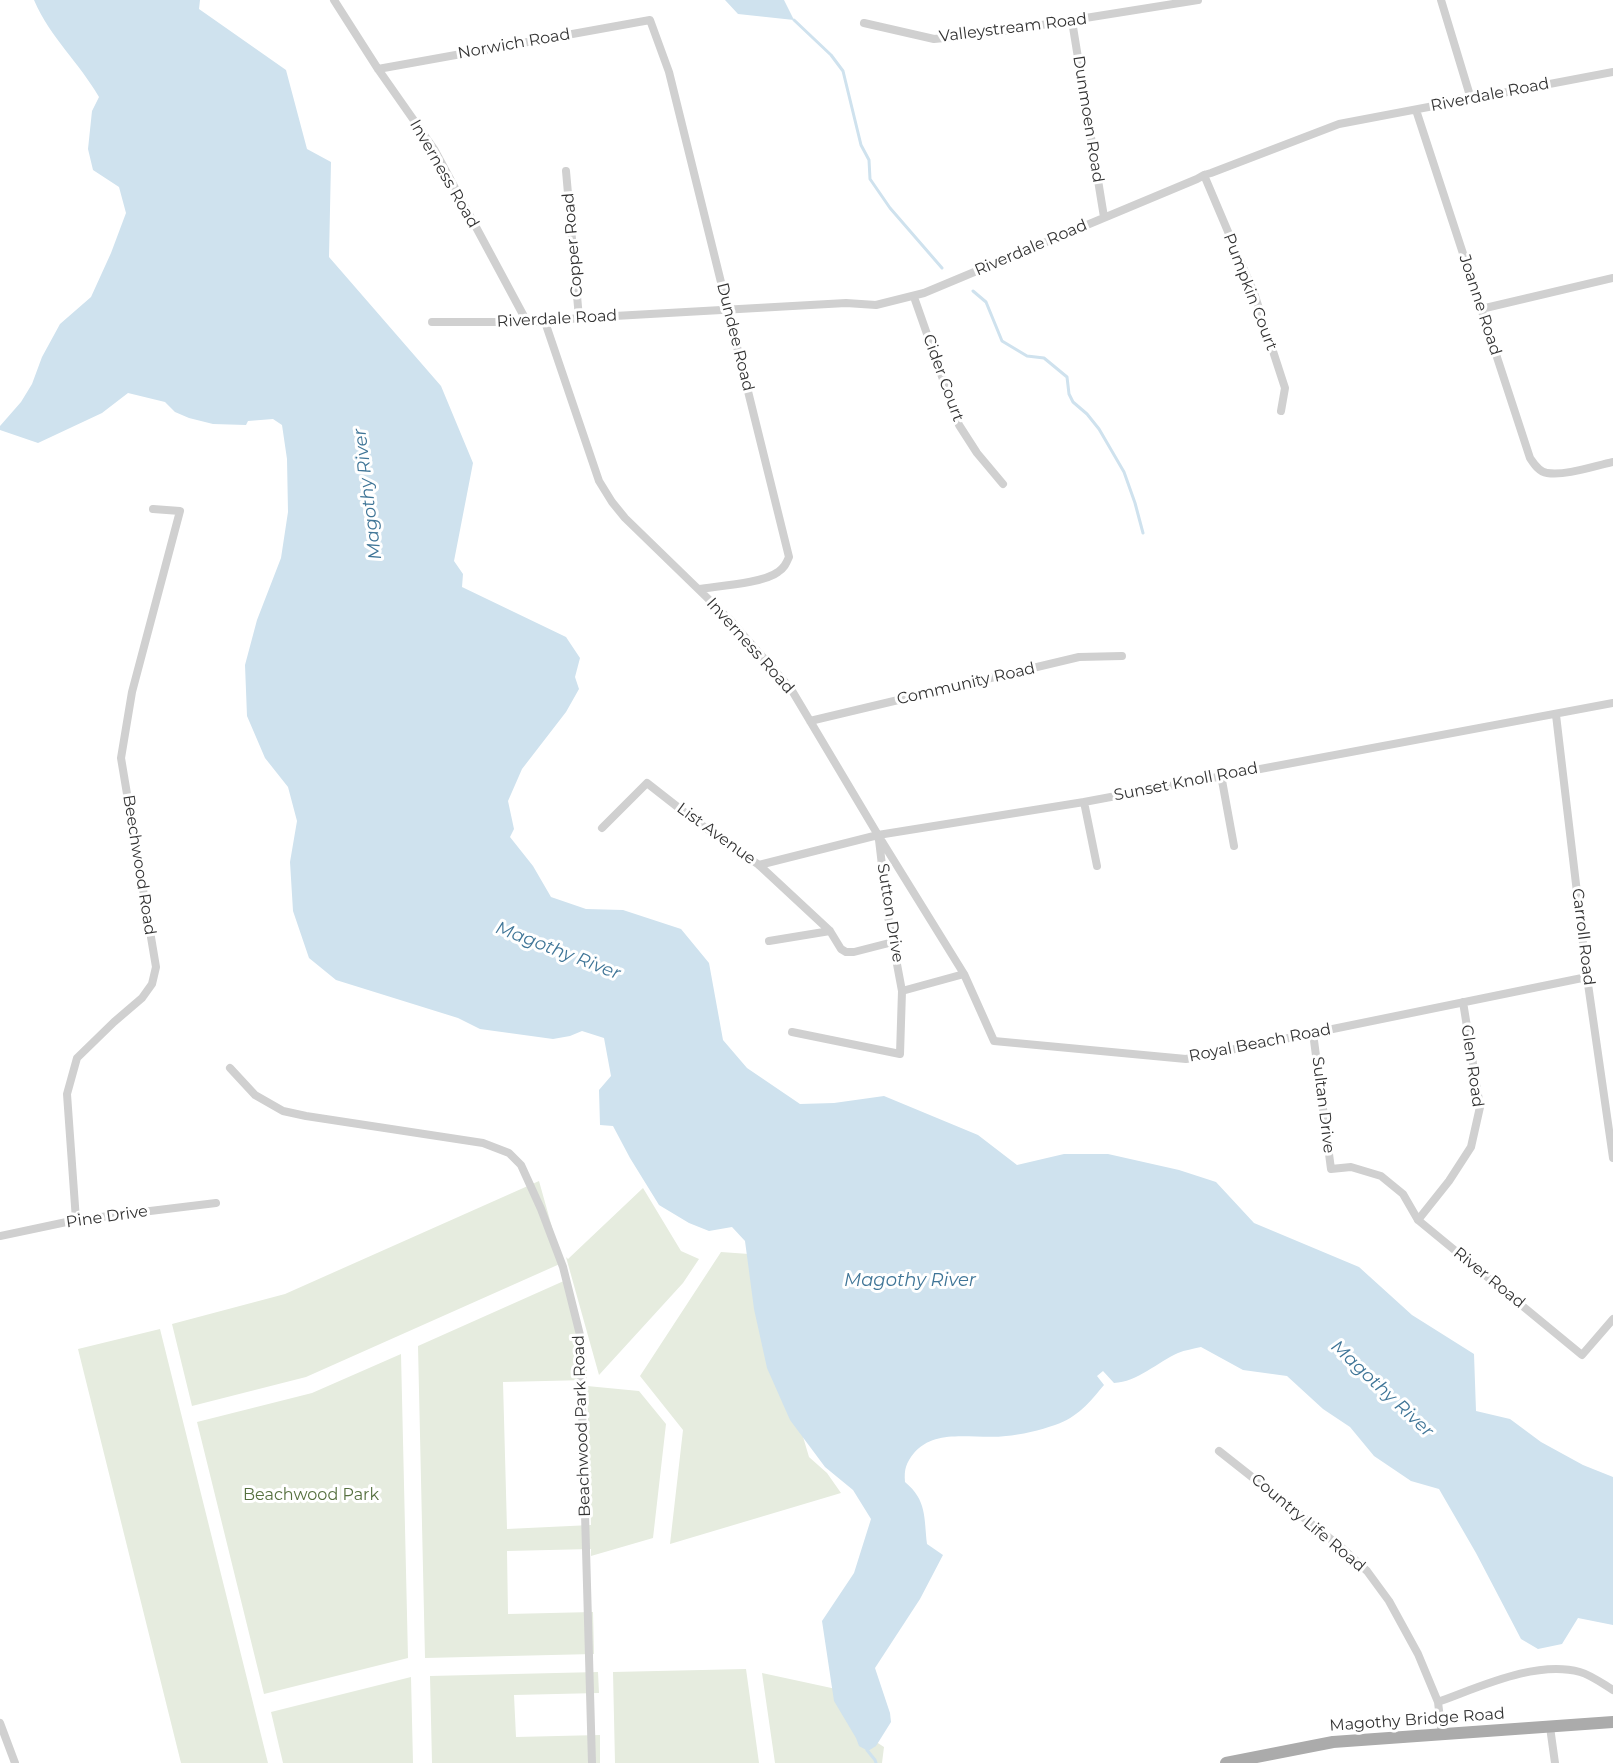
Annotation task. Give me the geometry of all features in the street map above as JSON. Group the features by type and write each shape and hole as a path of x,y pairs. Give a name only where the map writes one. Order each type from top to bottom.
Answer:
{"main road":[{"name":"Magothy Bridge Road","path":"1226,1763 1333,1742 1613,1722"}],"street":[{"name":"Inverness Road","path":"334,0 378,69 434,149 527,322"},
{"name":"Valleystream Road","path":"864,23 934,39 985,34 1198,0"},
{"path":"1441,0 1472,99"},
{"name":"Norwich Road","path":"378,69 650,20"},
{"name":"Dundee Road","path":"650,20 669,72 727,310 788,545 789,557 785,567 776,574 761,579 699,589"},
{"name":"Dunmoen Road","path":"1072,21 1104,217"},
{"name":"Riverdale Road","path":"432,322 545,322 579,318 846,303 876,305 914,297 1204,175 1328,127 1613,72"},
{"name":"Joanne Road","path":"1416,110 1530,458 1536,467 1546,473 1568,472 1613,462"},
{"name":"Copper Road","path":"566,171 579,318"},
{"name":"Pumpkin Court","path":"1204,175 1254,293 1285,388 1281,411"},
{"path":"1482,309 1613,278"},
{"name":"Cider Court","path":"914,297 959,425 977,453 1003,484"},
{"name":"Inverness Road","path":"545,322 599,481 612,502 625,518 699,589 791,689 964,974"},
{"name":"Beechwood Road","path":"76,1220 67,1094 77,1058 142,998 152,984 156,967 122,758 132,692 180,511 153,509"},
{"name":"Community Road","path":"810,721 1079,657 1122,656"},
{"name":"Sunset Knoll Road","path":"759,865 878,835 1084,802 1613,703"},
{"name":"Carroll Road","path":"1556,715 1587,977 1613,1158"},
{"path":"1221,775 1234,846"},
{"name":"List Avenue","path":"602,828 647,783 693,819 759,865 830,931 841,949 854,952 893,942"},
{"path":"1084,802 1097,866"},
{"name":"Sutton Drive","path":"792,1032 900,1054 902,991 888,916 878,835"},
{"path":"769,941 830,931"},
{"path":"902,991 964,974"},
{"name":"Royal Beach Road","path":"964,974 994,1041 1186,1059 1587,977"},
{"name":"Glen Road","path":"1418,1220 1449,1181 1471,1147 1480,1107 1463,1002"},
{"name":"Sultan Drive","path":"1313,1033 1331,1169 1351,1167 1382,1176 1403,1194"},
{"name":"Beachwood Park Road","path":"230,1068 255,1095 283,1111 483,1143 508,1153 521,1165 563,1266 580,1335 592,1763"},
{"name":"River Road","path":"1403,1194 1418,1220 1582,1355 1613,1319"},
{"name":"Pine Drive","path":"0,1236 76,1220 216,1203"},
{"name":"Country Life Road","path":"1219,1451 1342,1548 1367,1571 1389,1601 1418,1654 1438,1702 1442,1734"},
{"path":"1438,1702 1530,1671 1554,1669 1581,1672 1613,1690"},
{"path":"0,1723 15,1763"},
{"path":"1550,1727 1555,1763"}],"green space":[{"path":"539,1181 562,1263 306,1377 192,1406 172,1324 285,1294"},
{"path":"643,1188 681,1251 699,1259 683,1283 599,1375 566,1257 568,1259"},
{"path":"721,1252 749,1254 809,1457 827,1473 841,1493 670,1544 683,1430 640,1376"},
{"name":"Beachwood Park","path":"566,1280 587,1359 587,1380 503,1382 507,1529 591,1525 587,1386 639,1391 666,1424 653,1538 591,1556 591,1549 507,1551 508,1614 593,1612 594,1654 425,1658 418,1346"},
{"name":"Beachwood Park","path":"160,1329 268,1763 181,1763 78,1349"},
{"name":"Beachwood Park","path":"401,1354 408,1658 264,1694 197,1422 312,1393"},
{"path":"746,1669 759,1763 615,1763 613,1672"},
{"path":"598,1672 599,1693 514,1695 516,1737 600,1735 600,1763 432,1763 430,1676"},
{"path":"762,1673 850,1692 850,1725 884,1747 882,1763 775,1763"},
{"path":"411,1677 413,1763 283,1763 271,1712"}],"water":[{"name":"Magothy River","path":"34,0 200,0 199,9 286,70 307,149 331,162 329,257 441,386 473,463 454,561 463,574 462,587 566,637 580,658 575,677 579,689 566,712 522,769 508,801 514,829 510,837 533,866 551,897 586,909 623,910 681,929 709,963 723,1040 747,1068 800,1104 834,1103 884,1096 978,1135 1017,1165 1064,1154 1108,1154 1179,1170 1216,1182 1254,1223 1359,1267 1412,1315 1474,1354 1476,1411 1510,1419 1541,1442 1583,1465 1613,1477 1613,1625 1578,1618 1562,1644 1538,1649 1521,1639 1439,1489 1411,1481 1374,1456 1350,1427 1323,1409 1287,1376 1243,1370 1201,1347 1178,1353 1123,1382 1114,1383 1103,1371 1097,1376 1104,1385 1093,1398 1077,1414 1055,1425 1031,1432 994,1437 945,1437 923,1445 914,1453 906,1466 905,1482 921,1503 927,1544 943,1555 920,1599 875,1668 891,1722 876,1746 868,1751 859,1746 834,1701 822,1621 854,1573 871,1519 853,1490 825,1467 790,1420 767,1368 754,1309 745,1241 732,1227 709,1231 689,1223 659,1205 613,1126 600,1125 599,1090 611,1076 604,1038 582,1031 553,1039 480,1029 458,1018 336,980 309,958 293,911 290,862 297,821 288,787 265,758 247,716 245,665 257,620 281,558 288,512 287,459 282,425 273,419 248,421 246,425 213,424 175,412 165,402 128,393 102,413 38,443 0,430 0,426 21,402 32,384 42,357 60,324 91,297 126,213 119,187 93,170 88,149 92,111 99,97 57,39"},
{"path":"725,0 784,0 794,20 738,14"}],"waterway":[{"path":"794,20 831,55 843,71 861,145 869,160 870,179 890,208 942,268"},
{"path":"973,291 986,302 1002,341 1027,356 1044,358 1067,377 1069,394 1073,402 1099,429 1124,472 1143,533"},
{"path":"867,1750 876,1763"}]}
